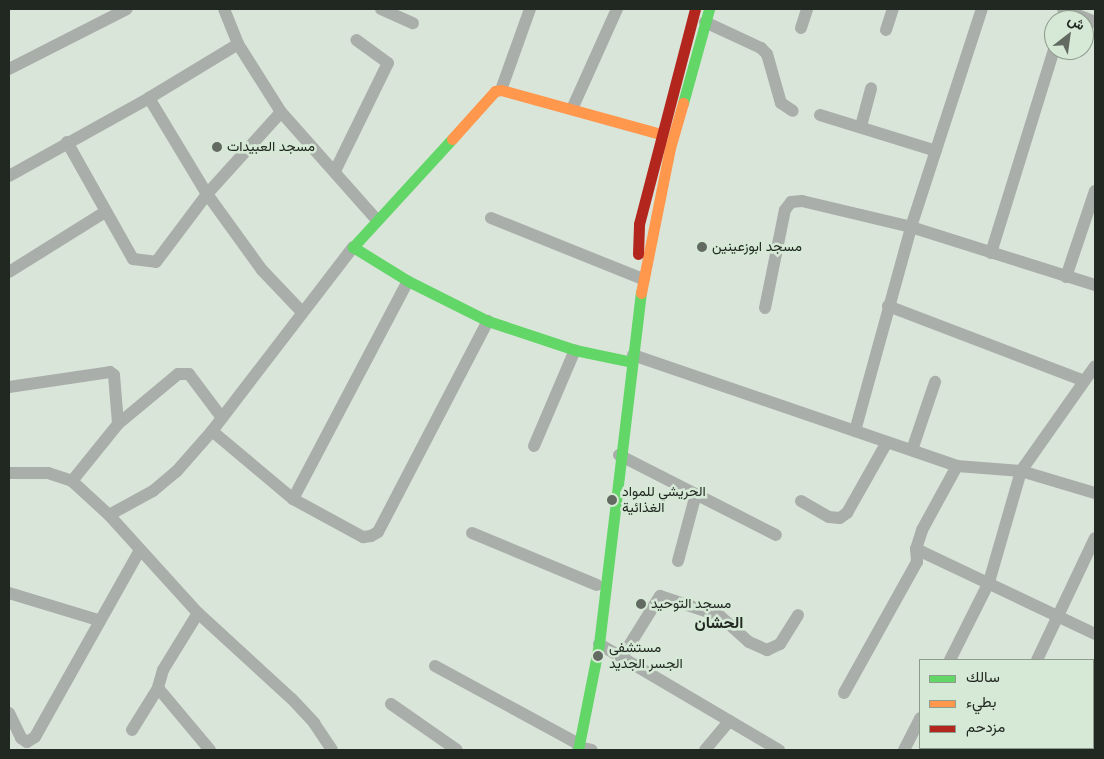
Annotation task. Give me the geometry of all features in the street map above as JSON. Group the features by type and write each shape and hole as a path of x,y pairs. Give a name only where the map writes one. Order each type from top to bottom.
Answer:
{"main road":[{"path":"640,277 639,224 660,134 706,12"},
{"path":"576,747 599,644 640,277 670,148 706,12"},
{"path":"630,358 575,350 488,321 408,281 353,247 489,95 501,90 660,134"},
{"path":"576,747 630,358"}],"street":[{"path":"9,69 127,9"},
{"path":"224,9 238,44 281,112 377,220"},
{"path":"381,9 413,23"},
{"path":"501,90 530,9"},
{"path":"572,109 617,9"},
{"path":"801,28 807,9"},
{"path":"886,30 893,9"},
{"path":"855,431 888,306 982,9"},
{"path":"706,12 761,48 767,54 781,103 793,112"},
{"path":"335,171 388,63 356,40"},
{"path":"9,176 66,142 149,98 238,44"},
{"path":"991,252 1051,60"},
{"path":"861,126 871,88"},
{"path":"149,98 207,194 262,270 302,312"},
{"path":"66,142 133,259 156,262 207,194 281,112"},
{"path":"820,115 861,126 936,151"},
{"path":"1066,277 1095,191"},
{"path":"765,308 785,210 791,202 802,202 912,227 1095,285"},
{"path":"9,272 105,212"},
{"path":"491,218 640,277"},
{"path":"109,516 169,478 212,431 353,247"},
{"path":"293,500 408,281"},
{"path":"888,306 1084,382"},
{"path":"212,431 293,500 363,537 378,532 488,321"},
{"path":"534,446 575,350"},
{"path":"630,358 957,466 1021,471 1095,493"},
{"path":"950,659 989,582 1021,471 1095,366"},
{"path":"9,387 110,372 114,375 118,424"},
{"path":"72,481 118,424 173,376 184,372 190,374 222,418"},
{"path":"912,450 935,382"},
{"path":"801,501 830,517 840,518 847,513 887,442"},
{"path":"619,455 776,535"},
{"path":"844,693 917,562 916,548 922,530 957,466"},
{"path":"9,473 48,473 72,481 109,516 198,613 292,698 314,723 332,750"},
{"path":"678,562 696,494"},
{"path":"472,533 597,585"},
{"path":"1038,659 1060,616 1095,538"},
{"path":"916,548 1095,634"},
{"path":"9,713 15,730 28,746 35,737 98,620 140,550"},
{"path":"9,593 98,620"},
{"path":"622,657 660,596 720,616 749,642 767,650 780,644 798,615"},
{"path":"132,730 158,688 162,670 198,613"},
{"path":"599,644 779,750"},
{"path":"436,666 576,747 592,750"},
{"path":"158,688 210,750"},
{"path":"391,704 457,750"},
{"path":"904,750 919,720"},
{"path":"705,750 729,721"}],"traffic: fast":[{"path":"683,103 709,9"},
{"path":"452,139 353,247 408,281 488,321 575,350 627,361"},
{"path":"578,750 599,644 641,293"}],"traffic: slow":[{"path":"452,139 495,91 501,90 661,134"},
{"path":"641,293 670,148 683,103"}],"traffic: jam":[{"path":"638,254 639,224 695,9"}],"place":[{"name":"مسجد العبيدات","path":"217,147"},
{"name":"مسجد ابوزعينين","path":"702,247"},
{"name":"الحريشي للمواد الغذائية","path":"612,500"},
{"name":"مسجد التوحيد","path":"641,604"},
{"name":"مستشفى الجسر الجديد","path":"598,656"}],"district":[{"name":"الحشان","path":"719,623"}]}
